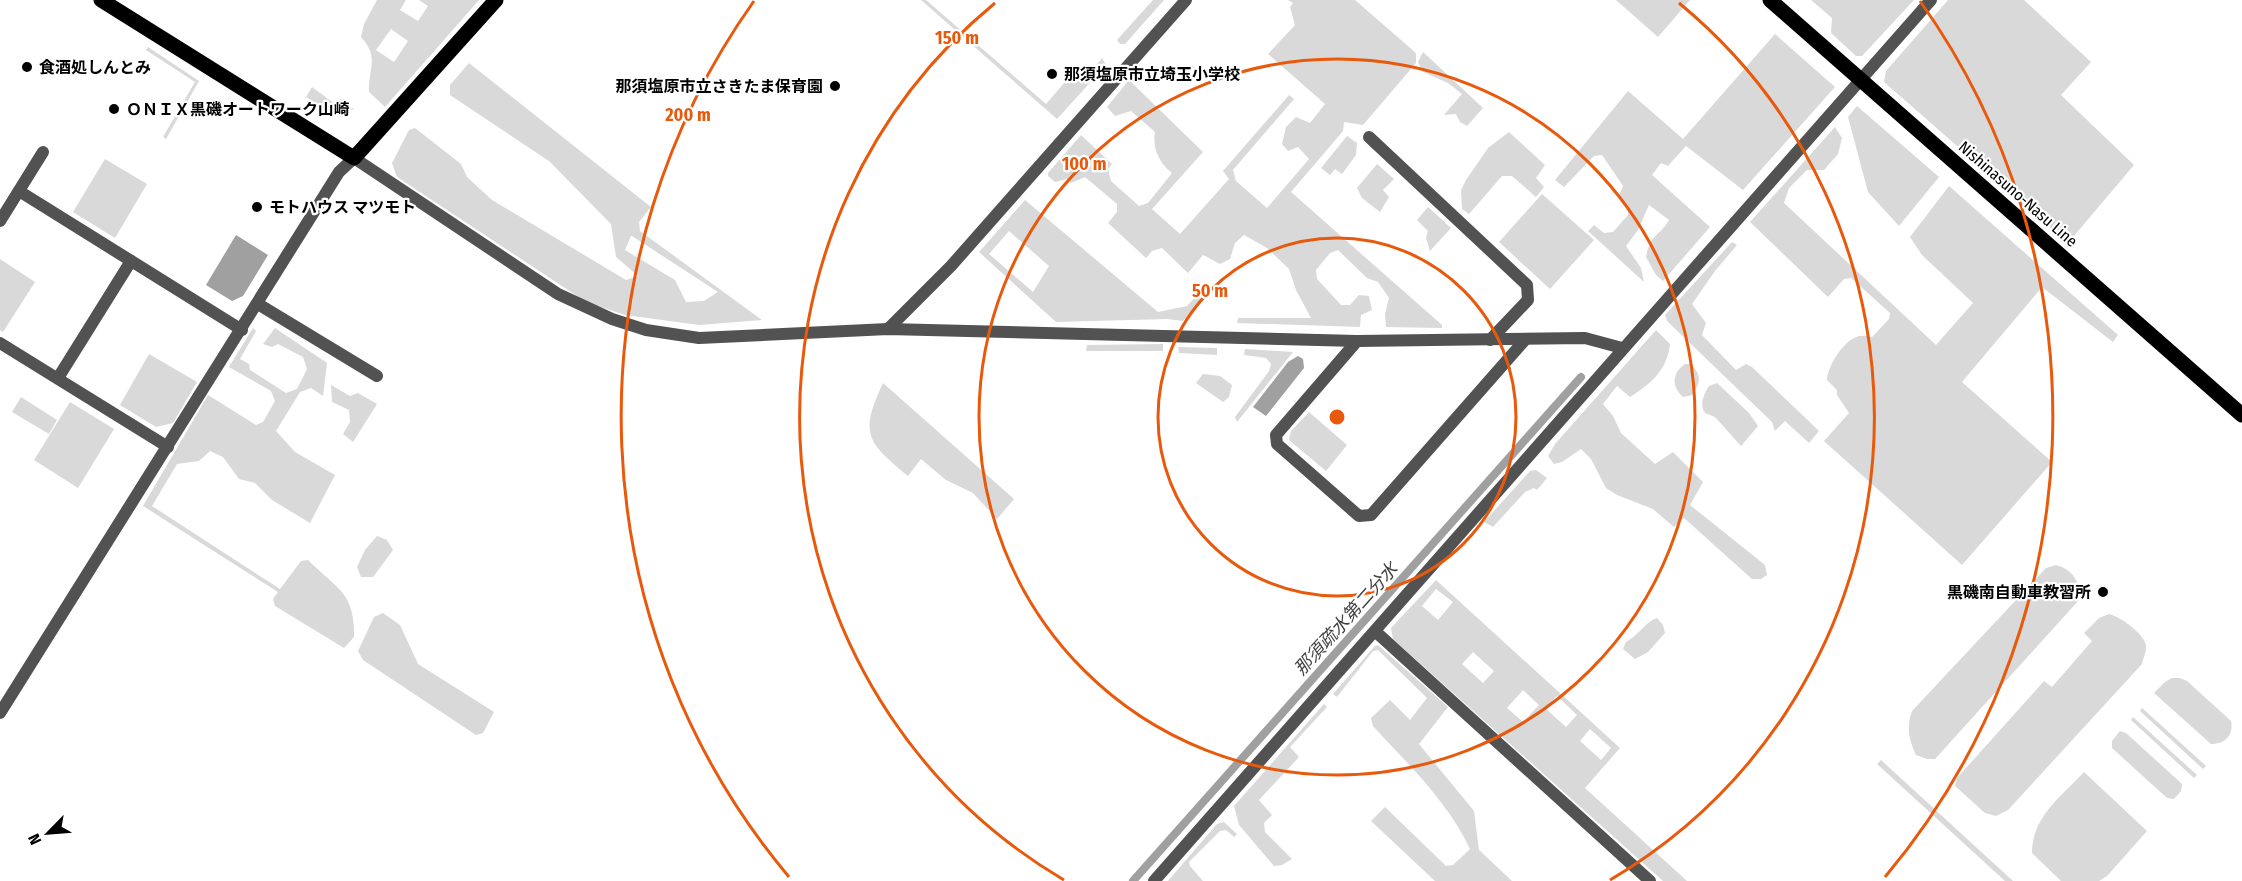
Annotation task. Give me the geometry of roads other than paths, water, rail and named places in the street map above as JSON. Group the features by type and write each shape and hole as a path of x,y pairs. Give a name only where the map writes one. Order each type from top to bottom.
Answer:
{"main road":[{"path":"101,0 354,158 496,0"},
{"name":"Nishinasuno-Nasu Line","path":"1770,0 2242,416"}],"street":[{"path":"888,329 951,266 1186,0"},
{"path":"1154,881 1931,0"},
{"path":"1369,137 1527,285 1528,300 1490,340"},
{"path":"0,221 43,152"},
{"path":"0,713 339,172 354,158 558,294 612,319 646,330 699,338 888,329 1358,341 1524,341 1585,338 1622,348"},
{"path":"19,191 242,330"},
{"path":"58,378 130,261"},
{"path":"258,304 377,376"},
{"path":"1358,341 1276,435 1278,444 1359,516 1371,516 1524,341"},
{"path":"0,343 168,447"},
{"path":"1376,632 1650,881"}],"waterway":[{"name":"那須疏水第二分水","path":"1133,881 1581,377"}],"place":[{"name":"食酒処しんとみ","path":"27,67"},
{"name":"那須塩原市立埼玉小学校","path":"1052,74"},
{"name":"那須塩原市立さきたま保育園","path":"835,86"},
{"name":"ＯＮＩＸ黒磯オートワーク山崎","path":"114,109"},
{"name":"モトハウス マツモト","path":"257,207"},
{"name":"黒磯南自動車教習所","path":"2103,592"}]}
